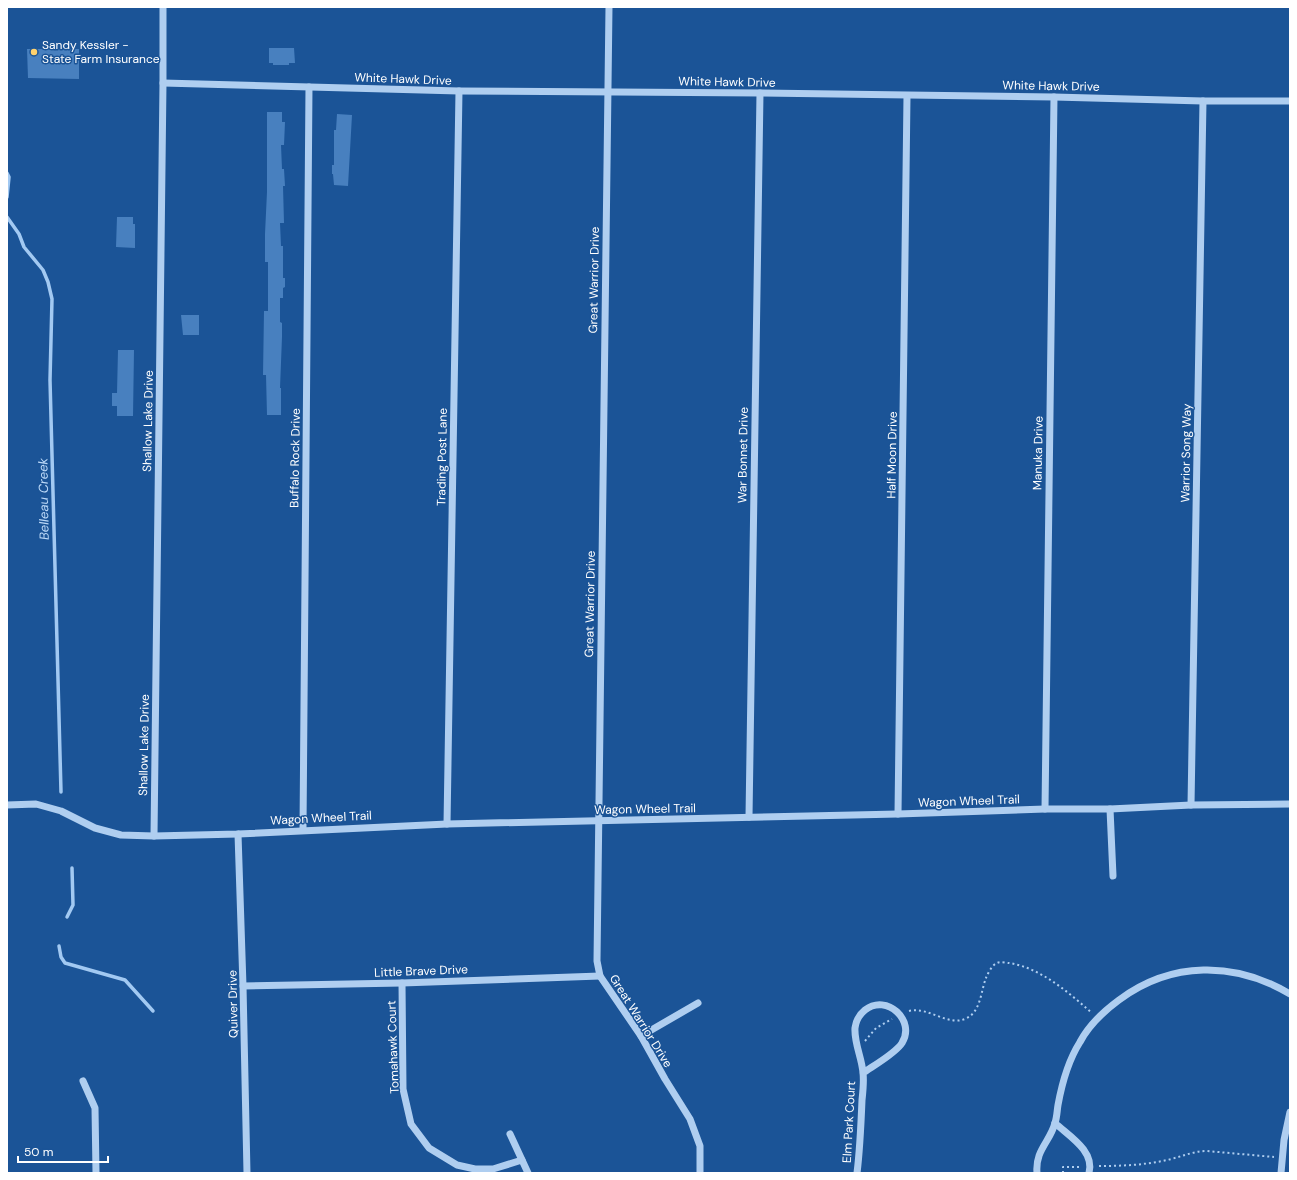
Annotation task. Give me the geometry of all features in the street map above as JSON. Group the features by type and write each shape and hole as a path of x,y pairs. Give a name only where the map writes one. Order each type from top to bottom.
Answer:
{"street":[{"name":"Shallow Lake Drive","path":"154,836 163,7"},
{"name":"Great Warrior Drive","path":"609,7 597,961 600,976 641,1036 694,1128 700,1146 700,1173"},
{"name":"White Hawk Drive","path":"163,83 459,91 760,93 1054,97 1203,101 1290,101"},
{"name":"Buffalo Rock Drive","path":"303,830 309,87"},
{"name":"Trading Post Lane","path":"447,824 459,91"},
{"name":"War Bonnet Drive","path":"749,817 760,93"},
{"name":"Half Moon Drive","path":"898,814 907,96"},
{"name":"Manuka Drive","path":"1045,809 1054,97"},
{"name":"Warrior Song Way","path":"1191,805 1203,101"},
{"name":"Wagon Wheel Trail","path":"7,805 36,804 61,811 94,828 121,835 154,836 238,834 447,824 898,814 1045,809 1110,809 1191,805 1290,804"},
{"path":"1110,809 1113,876"},
{"name":"Quiver Drive","path":"238,834 247,1173"},
{"path":"1037,1173 1036,1165 1038,1157 1055,1123 1066,1072 1071,1058 1080,1041 1091,1026 1112,1005 1135,989 1147,983 1189,971 1215,970 1240,973 1274,985 1290,994"},
{"name":"Little Brave Drive","path":"243,986 402,983 600,976"},
{"name":"Tomahawk Court","path":"402,983 403,1089 412,1124 429,1148 457,1165 475,1169 493,1169 522,1160"},
{"path":"641,1036 698,1003"},
{"name":"Elm Park Court","path":"857,1173 861,1145 863,1073 855,1035 856,1024 860,1014 868,1008 877,1005 889,1006 897,1010 902,1016 906,1033 904,1040 898,1048 863,1073"},
{"path":"83,1081 95,1108 96,1173"},
{"path":"1280,1173 1284,1140 1290,1112"},
{"path":"1055,1123 1087,1154 1090,1162 1090,1173"},
{"path":"510,1134 528,1173"}],"path":[{"path":"908,1012 918,1010 925,1011 956,1021 969,1018 977,1007 987,976 992,967 997,963 1003,962 1020,965 1036,972 1073,997 1092,1013"},
{"path":"864,1042 876,1028 894,1018"},
{"path":"1098,1166 1146,1164 1200,1151 1274,1157"},
{"path":"1063,1173 1064,1167 1083,1167"}],"building":[{"path":"269,48 294,48 295,63 289,63 289,65 273,65 273,63 269,63"},
{"path":"27,49 79,49 79,79 28,78"},
{"path":"267,112 282,112 282,122 285,122 284,145 281,145 282,169 284,169 285,186 283,186 284,223 280,223 281,246 283,246 283,278 285,278 285,287 283,288 283,298 280,298 280,322 282,323 280,388 281,415 267,415 266,375 263,375 264,311 268,311 268,262 265,262"},
{"path":"337,114 352,115 348,186 334,185 332,174 332,165 334,165 334,130 336,130"},
{"path":"117,217 133,217 133,224 135,224 135,248 116,247"},
{"path":"181,315 199,315 199,335 183,335"},
{"path":"118,350 134,350 133,416 117,416 117,406 112,406 112,393 117,393"}],"waterway":[{"name":"Belleau Creek","path":"7,173 9,177 7,197"},
{"name":"Belleau Creek","path":"7,217 19,234 24,247 43,270 48,282 52,299 50,380 61,792"},
{"name":"Belleau Creek","path":"67,917 73,905 72,868"},
{"name":"Belleau Creek","path":"59,946 61,957 65,963 125,980 153,1011"}],"place":[{"name":"Sandy Kessler - State Farm Insurance","path":"34,52"}]}
